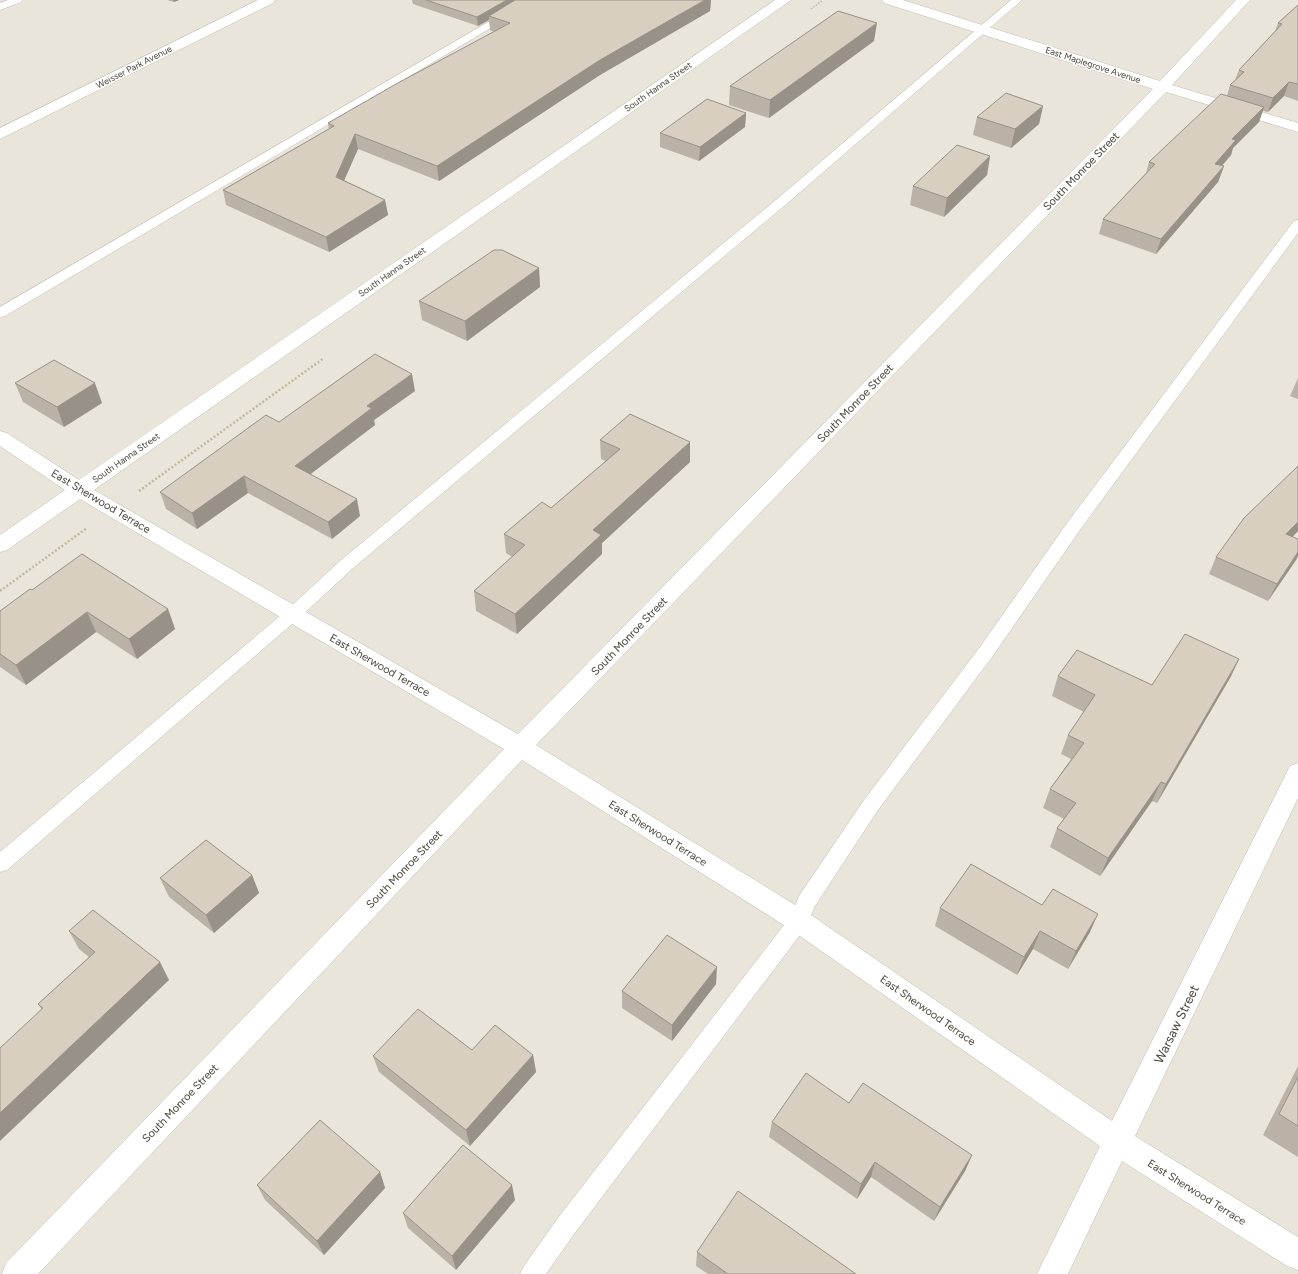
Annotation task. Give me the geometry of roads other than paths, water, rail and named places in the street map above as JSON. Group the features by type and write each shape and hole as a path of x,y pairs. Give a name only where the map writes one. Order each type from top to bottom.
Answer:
{"street":[{"name":"Weisser Park Avenue","path":"0,134 268,0"},
{"name":"South Hanna Street","path":"0,545 784,0"},
{"name":"East Maplegrove Avenue","path":"889,0 1162,87 1298,128"},
{"name":"South Monroe Street","path":"17,1274 520,747 1162,87 1244,0"},
{"name":"East Sherwood Terrace","path":"0,437 79,490 520,747 799,921 1118,1142 1298,1255"},
{"name":"Warsaw Street","path":"1052,1274 1298,773"}],"lane":[{"path":"0,8 17,0"},
{"path":"0,313 533,0"},
{"path":"0,864 293,614 352,560 792,192 1017,0"},
{"path":"532,1274 566,1226 799,921 806,902 871,805 986,652 1076,523 1298,224"}]}
